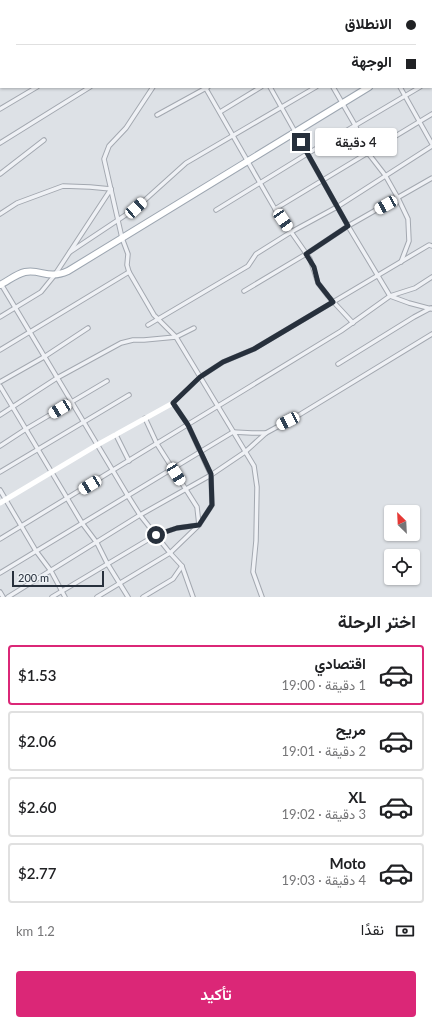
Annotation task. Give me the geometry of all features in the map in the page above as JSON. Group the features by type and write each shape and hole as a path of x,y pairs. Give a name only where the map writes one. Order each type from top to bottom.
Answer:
{"main road":[{"path":"0,284 27,272 54,276 68,271 367,88"}],"street":[{"path":"0,109 35,88"},
{"path":"0,143 88,88"},
{"path":"152,88 126,128 109,146 104,158 122,238 128,254 127,265 129,272 154,315 176,337 254,466 257,487 254,572 262,597"},
{"path":"157,115 206,88 275,209 314,267 318,283 333,302 353,323"},
{"path":"220,112 259,88"},
{"path":"271,88 337,207 390,296 409,304 431,308"},
{"path":"70,252 136,208 186,163 314,88"},
{"path":"334,88 355,125 368,153 398,198 408,219 409,241 401,262"},
{"path":"148,325 248,266 256,254 291,232 337,207 432,145 401,88"},
{"path":"216,210 418,88"},
{"path":"275,209 432,114"},
{"path":"0,174 44,140"},
{"path":"244,291 306,254 348,226 432,178"},
{"path":"0,214 17,203 63,186 111,189"},
{"path":"0,317 41,292 54,276 111,189"},
{"path":"0,503 97,445 173,403 200,377 223,362 254,349 378,275 429,246 432,246"},
{"path":"0,350 129,272"},
{"path":"0,539 353,323 390,296 415,288 432,277"},
{"path":"0,284 140,515 182,566 193,597"},
{"path":"338,364 431,308"},
{"path":"0,382 44,357 88,328"},
{"path":"0,415 57,378 121,343 133,340 176,337 194,328"},
{"path":"8,597 140,515 211,474 245,452 266,433 299,415 432,334"},
{"path":"0,446 107,381"},
{"path":"0,386 82,523 97,543 107,563 128,597"},
{"path":"0,472 129,395"},
{"path":"97,597 170,553 199,525 212,505 211,474 188,425 173,403"},
{"path":"145,418 157,444 197,507 199,525"},
{"path":"0,574 233,432 252,434 266,433"},
{"path":"116,435 129,461"},
{"path":"0,490 36,551 51,571 65,597"},
{"path":"52,597 156,535 177,528 199,525"},
{"path":"143,597 173,579 182,566"},
{"path":"0,592 4,597"}],"route":[{"path":"156,535 177,528 199,525 212,505 211,474 188,425 173,403 200,377 223,362 254,349 333,302 318,283 314,267 306,254 348,226 301,142"}]}
